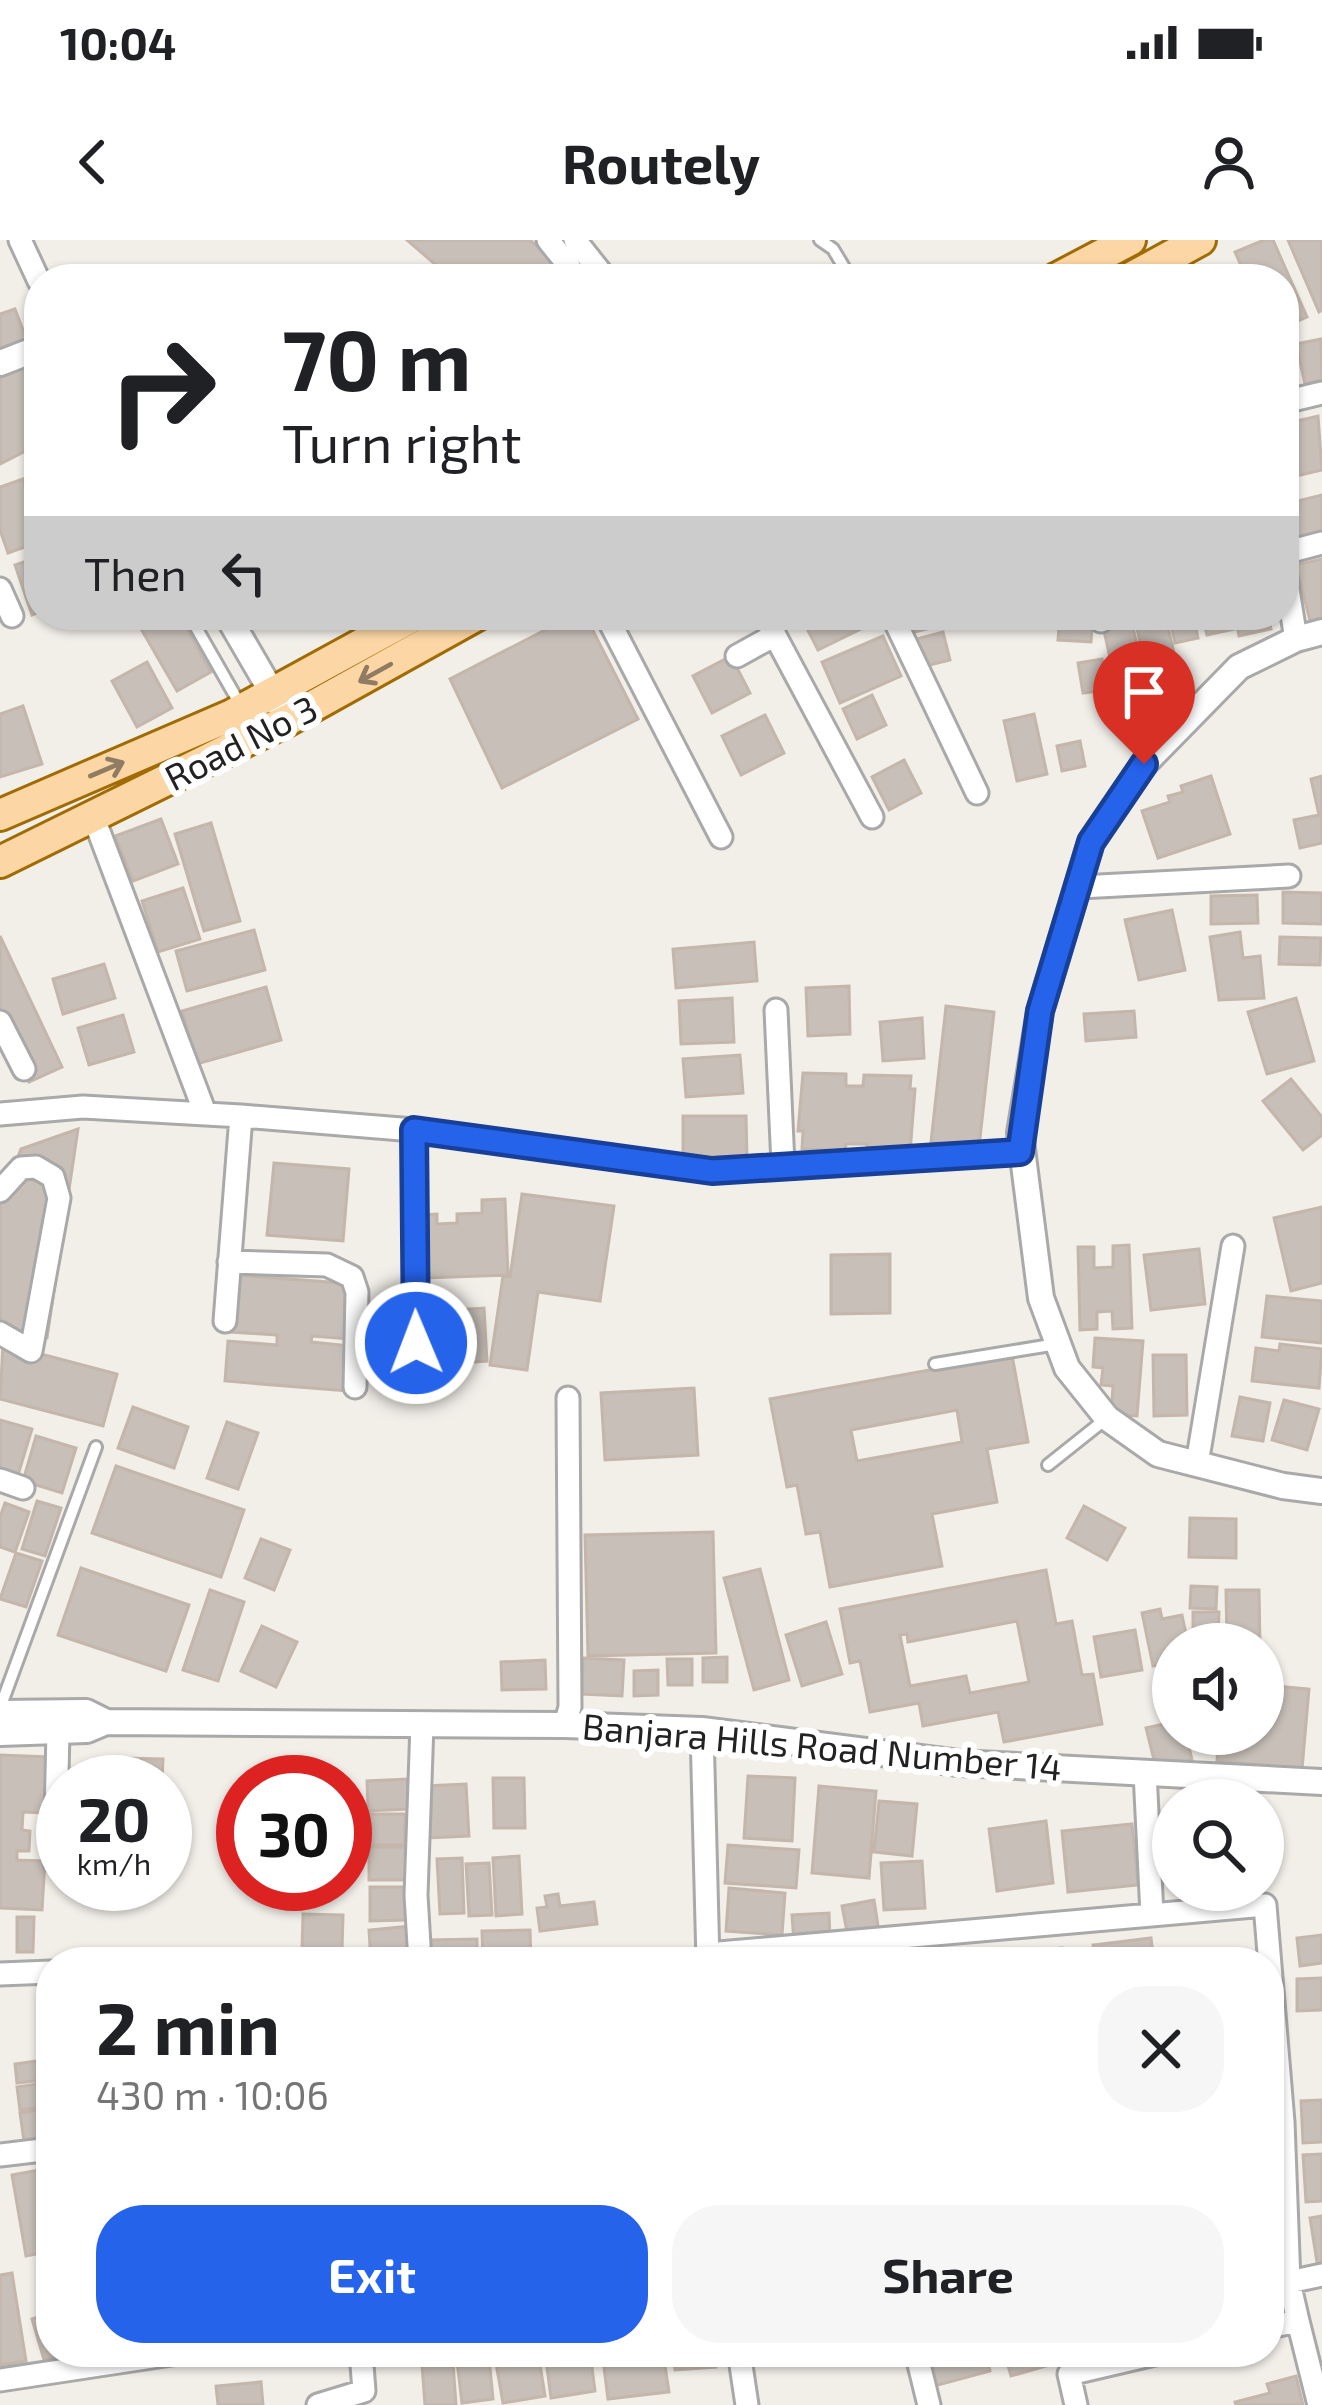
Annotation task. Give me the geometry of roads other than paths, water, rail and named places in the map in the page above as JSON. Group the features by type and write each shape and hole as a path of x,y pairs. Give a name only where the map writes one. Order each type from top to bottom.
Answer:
{"main road":[{"path":"1084,264 1130,240"},
{"path":"1156,264 1200,240"},
{"path":"0,815 243,709 388,630"},
{"name":"Road No 3","path":"0,862 288,720 450,630"}],"street":[{"path":"548,240 567,264"},
{"path":"574,240 594,264"},
{"path":"0,589 12,616"},
{"path":"236,630 288,720"},
{"path":"614,630 721,837"},
{"path":"737,656 765,630"},
{"path":"773,630 872,818"},
{"path":"899,630 977,793"},
{"path":"1295,630 1296,639"},
{"path":"1322,632 1296,639 1239,668 1144,764 1091,842 1040,1011 1020,1152 1041,1298 1067,1368 1107,1418 1158,1454 1283,1486 1322,1491"},
{"path":"93,816 205,1113"},
{"path":"1080,887 1289,876"},
{"path":"776,1010 783,1165"},
{"path":"0,1022 23,1070"},
{"path":"0,1114 83,1107 205,1113 414,1130 712,1171 1020,1152"},
{"path":"225,1321 241,1116"},
{"path":"414,1130 416,1343"},
{"path":"0,1191 21,1168 35,1167 52,1177 59,1198 31,1351 0,1334"},
{"path":"1196,1464 1233,1246"},
{"path":"229,1262 327,1265 352,1277 357,1292 355,1387"},
{"path":"565,1725 570,1707 568,1398"},
{"path":"0,1480 22,1488"},
{"name":"Banjara Hills Road Number 14","path":"0,1711 86,1712 106,1722"},
{"name":"Banjara Hills Road Number 14","path":"0,1733 87,1730 106,1722 702,1730 959,1763 1322,1782"},
{"path":"419,1947 416,1895 422,1724"},
{"path":"702,1730 708,1947"},
{"path":"57,1755 58,1731"},
{"path":"1145,1772 1152,1915"},
{"path":"822,1947 1265,1905 1267,1947"},
{"path":"0,1974 36,1973"},
{"path":"0,2156 36,2151"},
{"path":"1284,2222 1289,2282 1319,2405"},
{"path":"1289,2282 1322,2275"},
{"path":"1284,2323 1298,2320"},
{"path":"0,2380 86,2367"},
{"path":"319,2405 364,2391 363,2367"},
{"path":"741,2367 747,2405"},
{"path":"920,2367 929,2405"},
{"path":"1076,2405 1070,2374 1100,2367"}],"lane":[{"path":"820,240 842,264"},
{"path":"198,630 243,709"},
{"path":"934,1364 1057,1344"},
{"path":"1048,1465 1107,1418"},
{"path":"0,1711 96,1447"}]}
